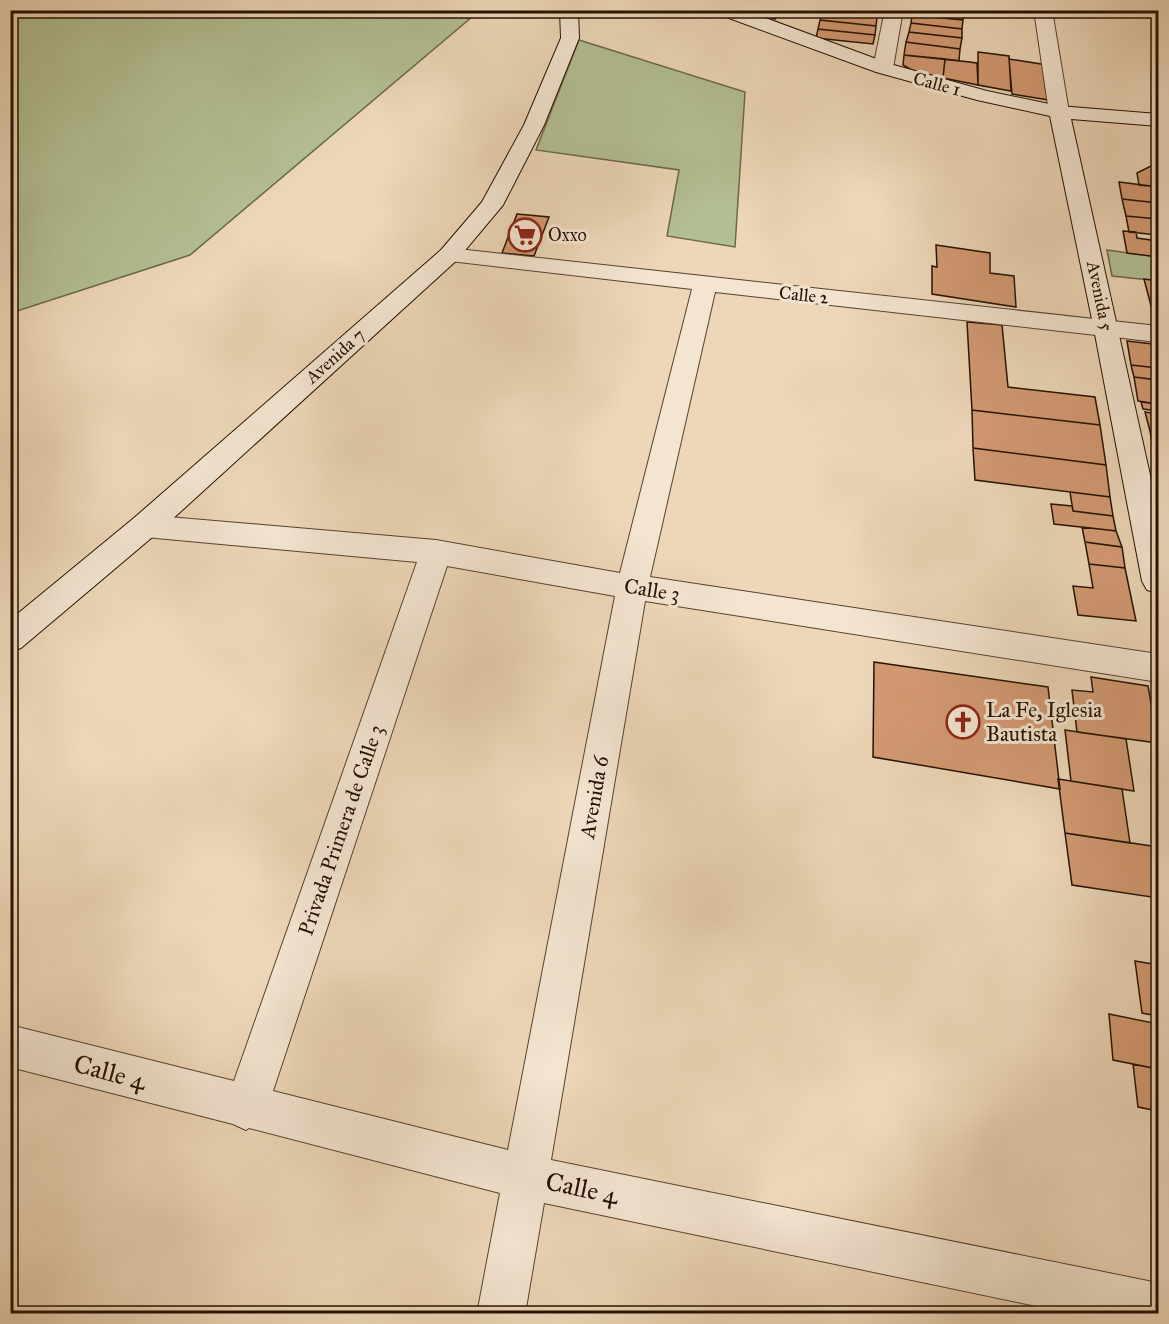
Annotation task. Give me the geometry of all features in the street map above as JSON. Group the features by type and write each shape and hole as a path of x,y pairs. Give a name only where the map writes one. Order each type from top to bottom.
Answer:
{"street":[{"name":"Avenida 7","path":"10,639 145,526 449,255 492,205 534,125 570,38 569,10"},
{"name":"Calle 1","path":"724,10 883,68 973,93 1059,112 1158,120"},
{"path":"883,68 894,10"},
{"name":"Avenida 5","path":"1043,10 1059,112 1107,329 1158,581"},
{"path":"1132,10 1158,14"},
{"name":"Calle 2","path":"449,255 1158,334"},
{"name":"Avenida 6","path":"501,1314 632,587 705,285"},
{"name":"Calle 3","path":"145,526 436,552 632,587 1158,668"},
{"name":"Privada Primera de Calle 3","path":"246,1108 436,552"},
{"name":"Calle 4","path":"10,1046 246,1108 526,1177 1158,1307"}],"green space":[{"path":"10,11 479,11 190,255 11,313"},
{"path":"579,40 745,92 735,247 667,236 679,170 536,150"},
{"path":"1107,250 1158,257 1158,281 1112,276"}],"building":[{"path":"747,10 779,10 775,19"},
{"path":"823,10 879,10 877,17"},
{"path":"913,10 964,11 963,20 912,15"},
{"path":"823,11 877,17 876,26 820,20"},
{"path":"912,15 963,20 962,29 911,23"},
{"path":"820,20 876,26 875,35 818,29"},
{"path":"911,23 962,29 962,38 909,32"},
{"path":"818,29 875,35 873,44 816,38"},
{"path":"909,32 962,38 960,49 906,42"},
{"path":"906,42 960,49 959,61 904,55"},
{"path":"978,52 1009,56 1011,91 978,85"},
{"path":"904,55 945,59 943,78 917,73 903,65"},
{"path":"945,59 977,63 978,85 943,78"},
{"path":"1009,59 1047,65 1049,100 1012,94"},
{"path":"1151,166 1158,167 1158,187 1139,185 1137,173"},
{"path":"1119,182 1158,187 1158,203 1122,199"},
{"path":"1122,199 1158,203 1158,219 1126,216"},
{"name":"Oxxo","path":"517,214 549,217 534,256 502,253"},
{"path":"1126,216 1158,219 1158,235 1129,232"},
{"path":"1123,231 1136,232 1137,238 1158,241 1158,257 1127,253"},
{"path":"936,245 990,253 990,273 1014,276 1016,307 932,294 932,266 937,267"},
{"path":"1144,279 1158,281 1158,329 1157,329"},
{"path":"967,322 1002,325 1008,387 1095,397 1100,425 972,410"},
{"path":"1127,341 1153,344 1158,368 1131,365"},
{"path":"1131,365 1158,368 1158,380 1134,377"},
{"path":"1134,377 1158,380 1158,404 1138,401"},
{"path":"1141,402 1158,404 1158,411 1143,409"},
{"path":"972,410 1100,425 1106,465 973,448"},
{"path":"1145,412 1158,414 1158,432 1150,431"},
{"path":"1150,431 1158,432 1158,451 1153,450"},
{"path":"973,448 1106,465 1110,497 975,480"},
{"path":"1070,492 1110,497 1113,516 1073,511"},
{"path":"1051,504 1072,506 1073,511 1113,516 1116,531 1054,524"},
{"path":"1082,527 1116,531 1122,547 1085,542"},
{"path":"1085,542 1122,547 1125,568 1089,564"},
{"path":"1089,564 1125,568 1136,621 1078,615 1073,586 1093,588"},
{"name":"La Fe, Iglesia Bautista","path":"874,662 1048,687 1060,789 873,757"},
{"path":"1091,677 1148,686 1158,743 1077,732 1072,690 1093,692"},
{"path":"1065,730 1126,739 1134,791 1071,781"},
{"path":"1058,779 1122,789 1130,843 1065,833"},
{"path":"1065,833 1158,847 1158,898 1072,885"},
{"path":"1135,961 1158,965 1158,1016 1142,1013"},
{"path":"1109,1014 1158,1024 1158,1069 1113,1060"},
{"path":"1133,1064 1158,1069 1158,1111 1138,1107"}],"place":[{"name":"Oxxo","path":"525,235"},
{"name":"La Fe, Iglesia Bautista","path":"963,722"}]}
